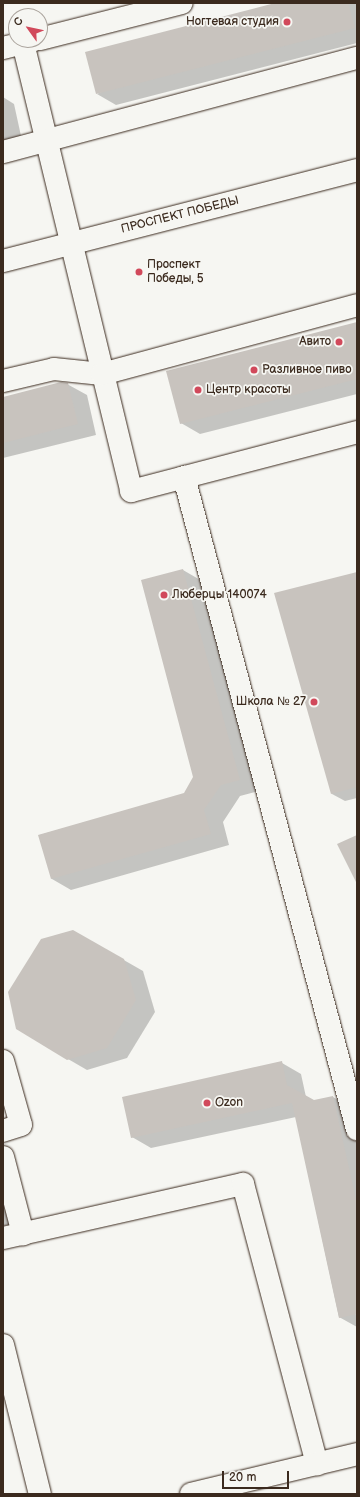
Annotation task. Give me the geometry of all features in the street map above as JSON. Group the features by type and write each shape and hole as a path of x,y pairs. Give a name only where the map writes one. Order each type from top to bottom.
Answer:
{"street":[{"path":"48,36 182,3"},
{"path":"26,48 70,243 131,491 357,432"},
{"path":"3,152 357,58"},
{"name":"ПРОСПЕКТ ПОБЕДЫ","path":"3,261 357,170"},
{"path":"3,381 54,368 102,374 357,305"},
{"path":"184,477 357,1129"},
{"path":"3,1061 21,1125 3,1130"},
{"path":"3,1157 13,1236 243,1184 317,1464"},
{"path":"3,1345 40,1494"},
{"path":"191,1494 357,1454"}],"building":[{"path":"275,3 348,3 355,28 96,94 85,52"},
{"path":"357,322 357,379 180,424 166,371"},
{"path":"61,382 68,383 78,424 3,443 3,397"},
{"path":"183,569 240,780 221,785 204,810 211,834 51,879 38,835 184,793 193,777 141,580"},
{"path":"357,572 357,787 331,794 274,593"},
{"path":"357,835 357,884 337,844"},
{"path":"73,930 124,959 136,1000 107,1048 67,1060 16,1029 8,992 41,939"},
{"path":"282,1061 287,1085 314,1100 333,1096 357,1204 357,1314 339,1318 292,1103 131,1138 122,1097"}],"place":[{"name":"Ногтевая студия","path":"287,22"},
{"name":"Проспект Победы, 5","path":"139,272"},
{"name":"Авито","path":"339,342"},
{"name":"Разливное пиво","path":"254,370"},
{"name":"Центр красоты","path":"198,390"},
{"name":"Люберцы 140074","path":"164,595"},
{"name":"Школа № 27","path":"314,702"},
{"name":"Ozon","path":"207,1103"}]}
